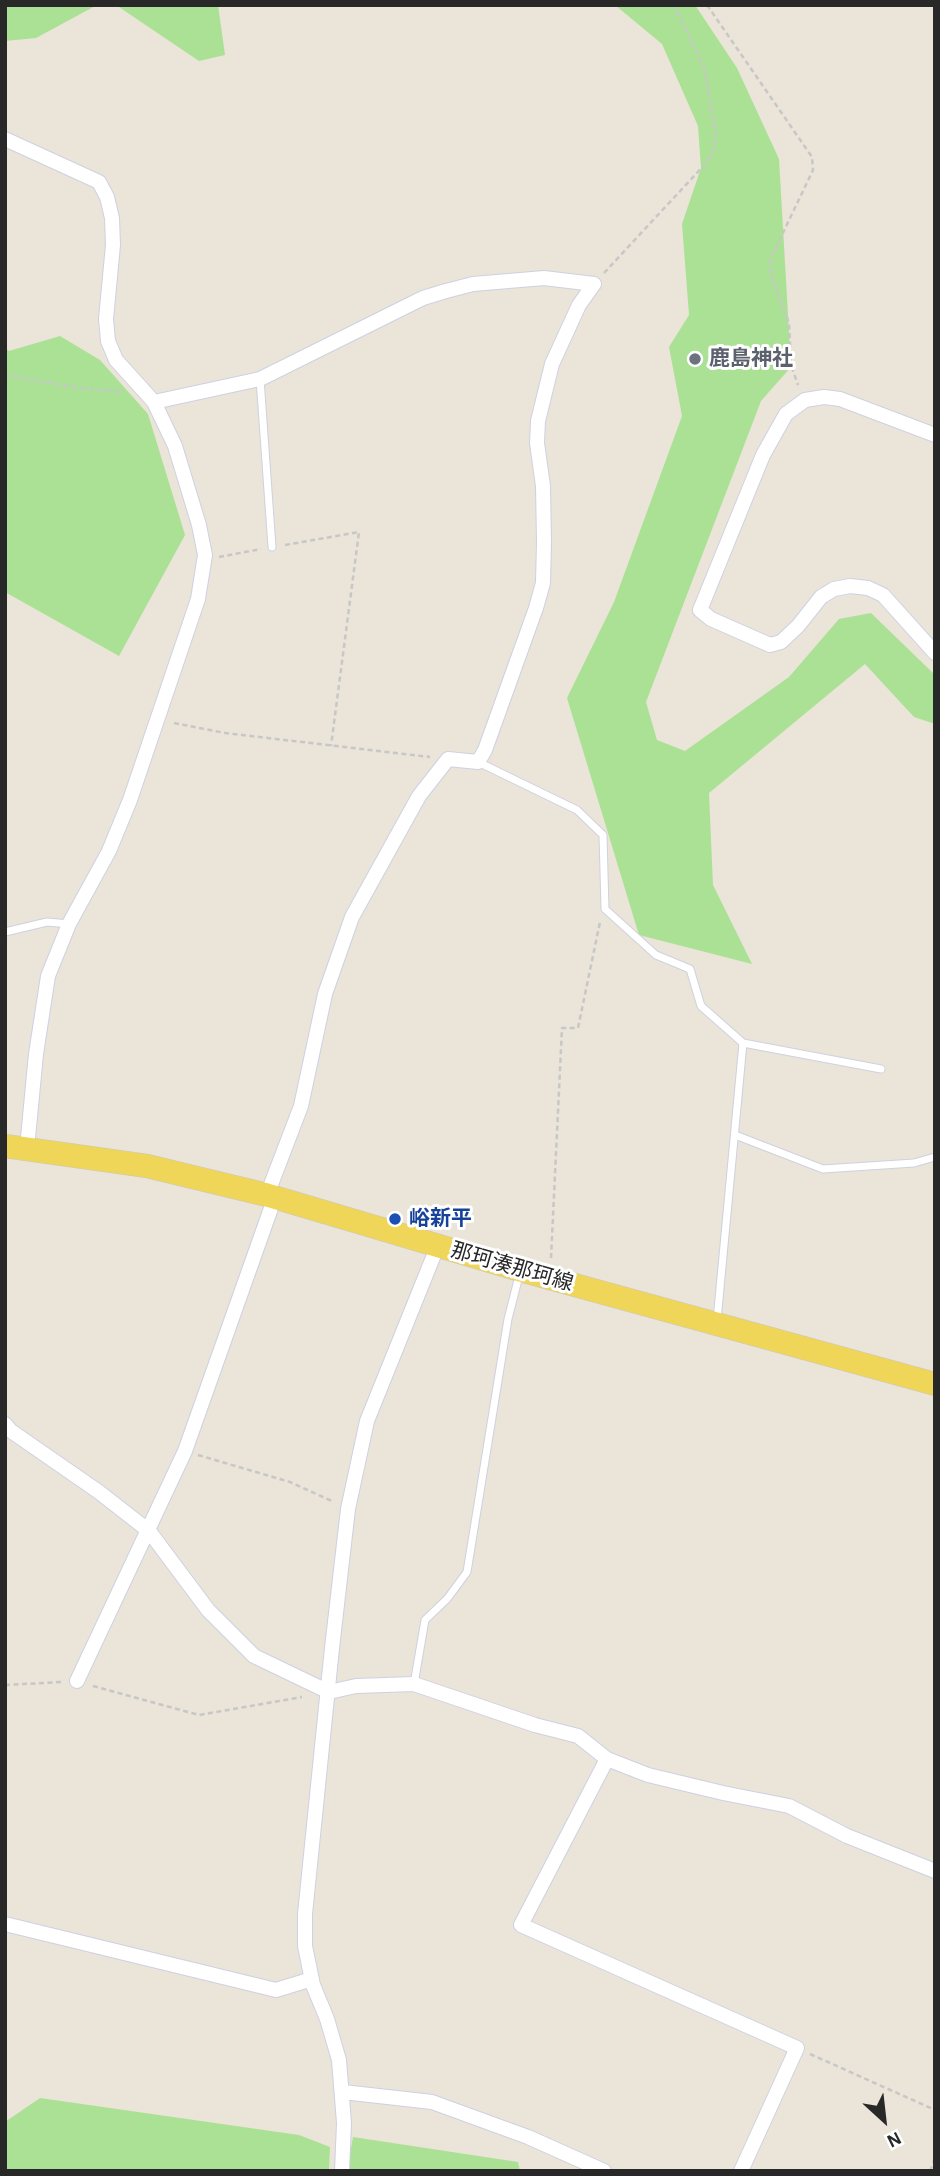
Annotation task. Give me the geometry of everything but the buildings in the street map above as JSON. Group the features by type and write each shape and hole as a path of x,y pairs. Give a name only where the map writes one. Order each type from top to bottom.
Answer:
{"main road":[{"name":"那珂湊那珂線","path":"16,1147 147,1166 271,1196 520,1270 935,1384"}],"street":[{"path":"5,139 99,182 107,197 112,218 113,245 106,320 108,341 116,360 154,402 175,446 199,526 205,559 198,599 130,800 109,851 69,924 48,976 36,1054 16,1147"},
{"path":"78,1682 185,1451 301,1106 325,995 352,917 419,796 448,759 478,762 485,750 543,583 543,486 537,443 543,395 565,331 594,284 544,278 473,285 446,291 423,298 260,379 154,402"},
{"path":"935,435 840,399 824,397 805,400 786,414 764,455 700,610 711,619 770,645 781,642 799,626 821,597 834,589 850,586 868,588 883,595 935,653"},
{"path":"342,2171 343,2092 339,2060 312,1979 305,1946 305,1914 348,1509 367,1422 438,1245"},
{"path":"5,1424 149,1531 208,1610 254,1656 329,1692 356,1686 414,1684 535,1725 578,1736 607,1759 674,1782 789,1806 847,1836 935,1871"},
{"path":"607,1759 521,1925 797,2048 741,2171"},
{"path":"5,1924 276,1990 312,1979"},
{"path":"343,2092 432,2102 528,2137 604,2171"}],"lane":[{"path":"260,379 272,547"},
{"path":"478,762 577,810 603,835 605,909 656,955 690,968 701,1006 743,1043 881,1069"},
{"path":"5,932 47,922 69,924"},
{"path":"717,1324 743,1043"},
{"path":"735,1135 823,1169 914,1163 935,1157"},
{"path":"414,1684 425,1620 447,1599 467,1572 508,1319 520,1270"}],"path":[{"path":"594,284 708,161 714,149 716,135 704,67 674,5"},
{"path":"707,5 812,157 814,170 771,260 771,276 789,323 793,377 805,400"},
{"path":"5,375 79,388 127,392"},
{"path":"205,559 359,532 331,746"},
{"path":"158,719 225,733 448,759"},
{"path":"550,1278 562,1028 578,1028 605,901"},
{"path":"185,1451 290,1482 348,1509"},
{"path":"5,1685 78,1682 199,1715 329,1692"},
{"path":"797,2048 935,2110"},
{"path":"930,2171 935,2158"}],"green space":[{"path":"97,5 36,38 5,41 5,7"},
{"path":"116,5 218,5 225,55 199,61"},
{"path":"615,5 695,5 737,68 779,159 791,367 761,401 646,702 657,740 685,751 789,677 839,619 871,613 935,675 935,724 914,717 865,664 709,793 713,885 752,964 639,935 567,698 614,602 682,416 669,347 689,315 682,224 701,168 698,126 662,44"},
{"path":"60,336 100,360 148,414 185,535 119,656 5,592 5,348 9,351"},
{"path":"40,2098 299,2135 330,2147 329,2171 5,2171 5,2122"},
{"path":"353,2137 518,2162 520,2171 347,2171"}],"place":[{"name":"鹿島神社","path":"695,359"},
{"name":"峪新平","path":"395,1219"}]}
